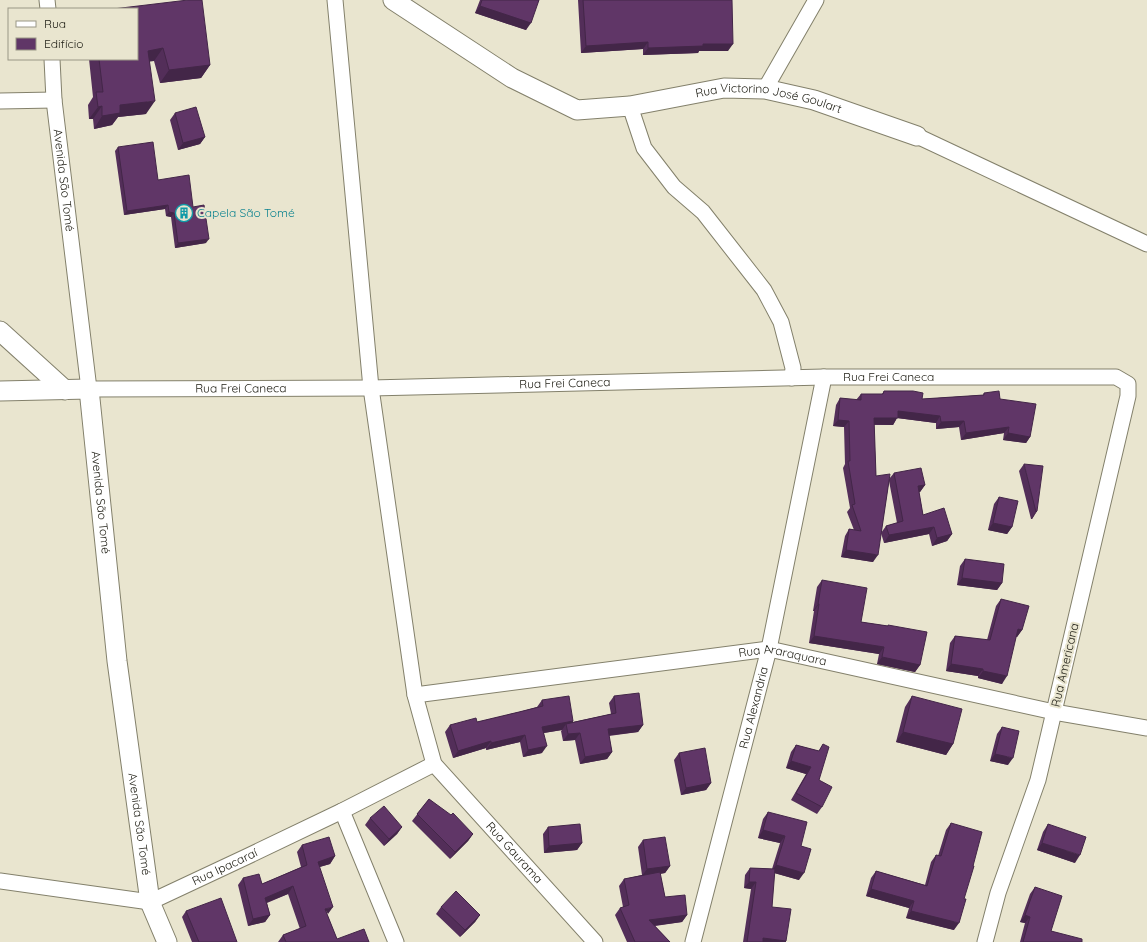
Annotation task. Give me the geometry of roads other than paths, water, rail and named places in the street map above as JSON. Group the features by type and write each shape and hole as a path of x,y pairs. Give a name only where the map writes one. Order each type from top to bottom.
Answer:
{"street":[{"path":"335,0 371,388 415,695 434,764"},
{"name":"Rua Victorino José Goulart","path":"393,0 512,78 577,110 630,106 724,88 765,89 814,100 917,136 1147,244"},
{"path":"765,89 816,0"},
{"name":"Avenida São Tomé","path":"52,60 54,100 89,389 117,662 150,902 167,942"},
{"path":"0,101 54,100"},
{"path":"630,106 644,148 674,187 703,212 764,290 781,322 793,368 792,378"},
{"path":"0,331 65,390"},
{"name":"Rua Frei Caneca","path":"0,391 89,389 371,388 824,377 1116,377 1128,384"},
{"name":"Rua Alexandria","path":"693,942 769,649 824,377"},
{"name":"Rua Americana","path":"985,942 998,893 1038,780 1128,396 1128,384"},
{"name":"Rua Araraquara","path":"415,695 769,649 1054,712 1147,728"},
{"name":"Rua Ipacaraí","path":"150,902 342,811 434,764"},
{"name":"Rua Gaurama","path":"434,764 595,942"},
{"path":"342,811 396,942"},
{"path":"0,881 150,902"}],"place":[{"name":"Capela São Tomé","path":"184,213"}]}
